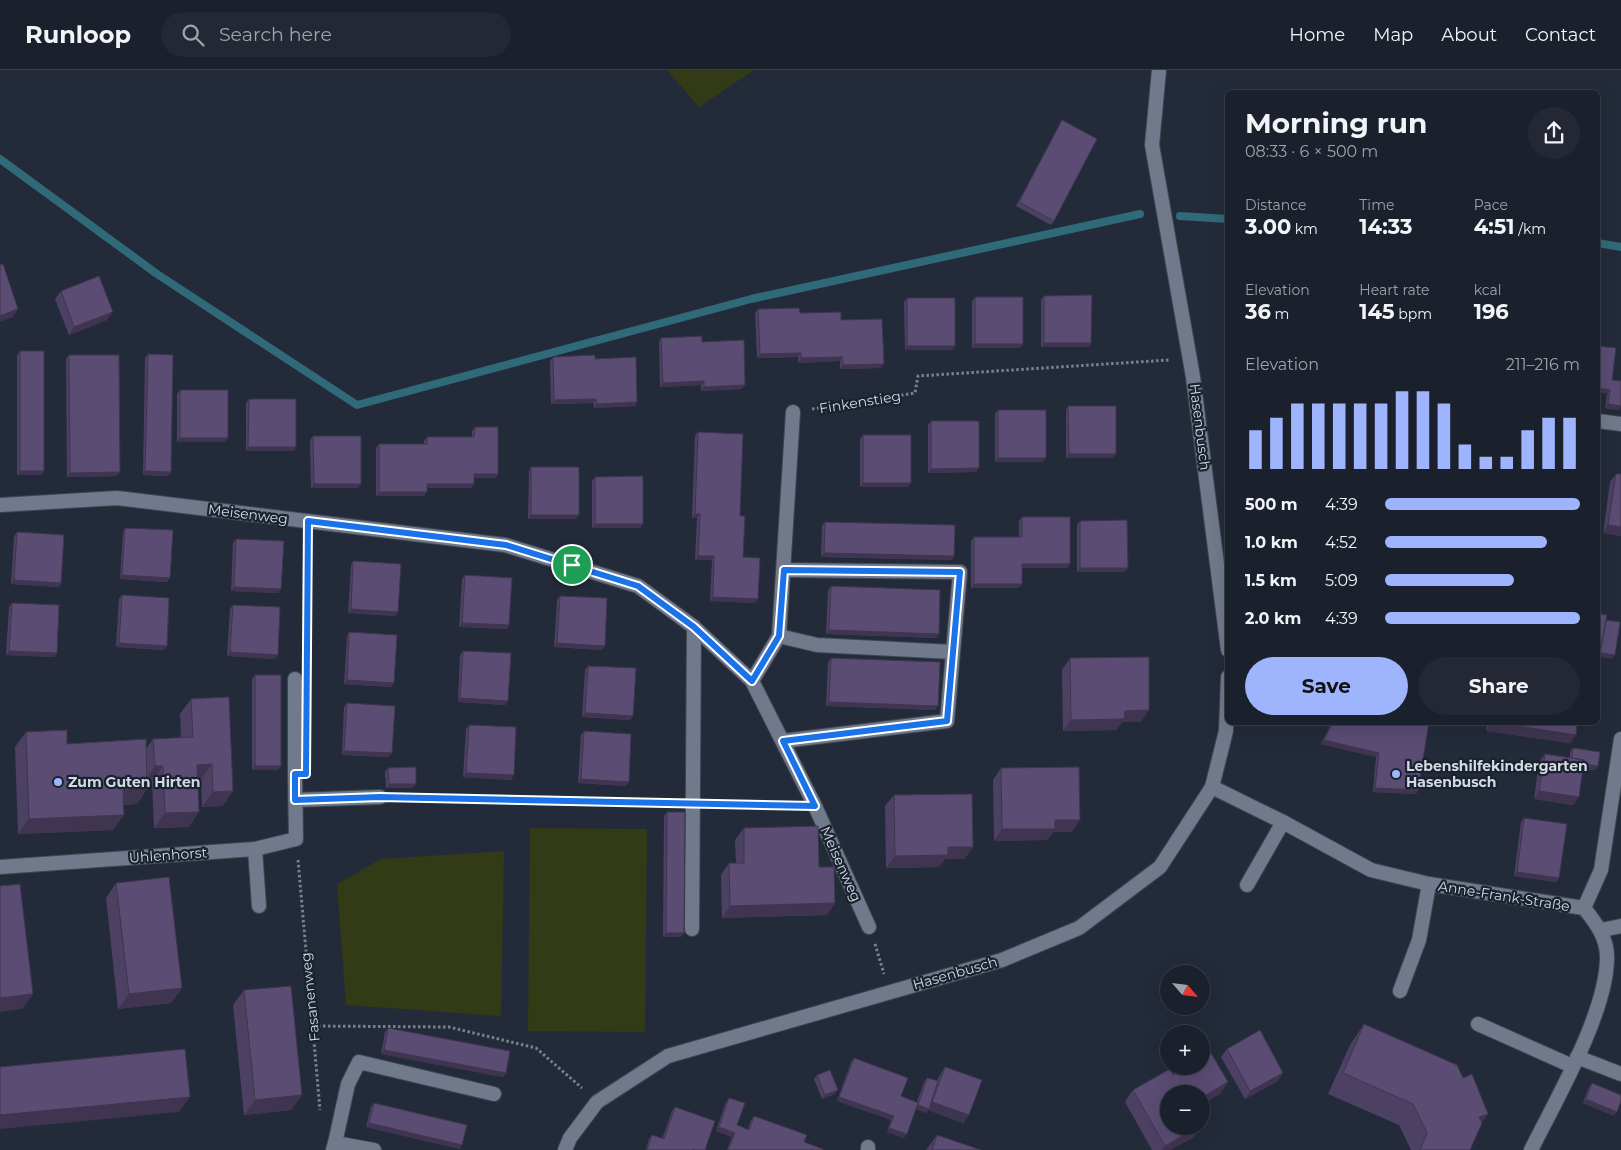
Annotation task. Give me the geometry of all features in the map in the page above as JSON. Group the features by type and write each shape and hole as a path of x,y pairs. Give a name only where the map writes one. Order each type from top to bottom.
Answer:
{"street":[{"name":"Hasenbusch","path":"1159,70 1152,145 1190,359 1225,627"},
{"path":"752,681 779,636 793,412"},
{"path":"1600,420 1621,424"},
{"name":"Meisenweg","path":"0,505 117,498 506,545 638,586 694,627 752,681 815,806 869,927"},
{"path":"783,741 947,721 960,572 784,570"},
{"path":"692,929 694,627"},
{"path":"779,636 817,645 953,652"},
{"path":"295,679 296,839"},
{"name":"Hasenbusch","path":"565,1150 570,1138 598,1102 668,1056 1002,960 1079,928 1160,867 1212,787 1226,725"},
{"path":"1584,908 1601,870 1621,739"},
{"name":"Anne-Frank-Straße","path":"1212,787 1283,822 1370,870 1429,884 1584,908 1601,930 1608,958 1601,999 1574,1061 1531,1150"},
{"path":"295,800 380,797"},
{"path":"1247,885 1283,822"},
{"name":"Uhlenhorst","path":"0,867 255,849 296,839"},
{"path":"255,849 259,906"},
{"path":"1400,990 1419,940 1429,884"},
{"path":"1601,930 1621,926"},
{"path":"1478,1024 1574,1061 1621,1074"},
{"path":"374,1150 334,1146 348,1084 360,1062 494,1094"}],"path":[{"name":"Finkenstieg","path":"793,412 915,393 918,376 1190,359"},
{"path":"307,667 308,521"},
{"path":"380,797 815,806"},
{"name":"Fasanenweg","path":"296,839 320,1123 334,1146"},
{"path":"869,927 890,992"},
{"path":"313,1026 449,1027 536,1048 598,1102"}],"green space":[{"path":"667,70 754,70 699,107"},
{"path":"530,828 647,829 645,1032 528,1031"},
{"path":"504,851 501,1016 346,1005 337,884 381,859"}],"building":[{"path":"1062,120 1097,139 1054,221 1019,202"},
{"path":"3,264 18,309 0,316 0,265"},
{"path":"99,276 113,312 74,327 61,291"},
{"path":"1092,295 1091,343 1044,343 1044,296"},
{"path":"975,297 1023,297 1023,344 975,344"},
{"path":"907,298 955,298 955,346 907,346"},
{"path":"799,308 800,313 841,312 841,320 882,319 884,364 843,365 842,357 801,358 801,353 760,354 758,309"},
{"path":"702,336 702,342 744,340 745,385 704,387 704,381 663,383 661,338"},
{"path":"1600,346 1616,348 1612,380 1621,381 1621,406 1608,404 1610,390 1600,388"},
{"path":"20,351 44,351 44,471 20,471"},
{"path":"148,354 173,355 171,472 145,471"},
{"path":"69,355 119,355 120,472 70,473"},
{"path":"595,355 595,359 636,357 637,402 597,404 596,399 554,400 553,357"},
{"path":"180,390 228,390 228,438 180,438"},
{"path":"249,399 296,399 296,447 248,447"},
{"path":"1068,406 1116,406 1116,454 1069,454"},
{"path":"998,410 1046,410 1046,458 998,458"},
{"path":"931,421 979,421 979,468 931,469"},
{"path":"475,427 498,427 498,474 474,474 474,484 427,484 427,492 379,492 379,444 427,444 427,437 474,437"},
{"path":"698,432 743,434 740,516 745,516 743,557 760,558 758,599 713,597 714,556 698,556 700,514 695,514"},
{"path":"863,435 911,435 911,483 863,483"},
{"path":"313,436 361,436 361,484 314,484"},
{"path":"531,467 579,467 579,515 531,515"},
{"path":"1616,474 1621,474 1621,527 1608,525"},
{"path":"643,476 643,524 595,524 595,477"},
{"path":"1022,517 1070,517 1070,564 1022,564 1022,584 974,584 974,537 1022,537"},
{"path":"1127,520 1128,568 1080,568 1080,521"},
{"path":"825,522 955,525 954,556 824,553"},
{"path":"125,528 173,530 170,578 122,575"},
{"path":"17,532 64,535 61,583 14,580"},
{"path":"236,539 284,541 281,589 234,587"},
{"path":"353,561 401,564 398,612 351,609"},
{"path":"465,575 512,578 509,625 462,623"},
{"path":"831,586 940,590 939,634 829,630"},
{"path":"122,595 169,598 167,646 119,643"},
{"path":"560,596 607,598 605,646 557,643"},
{"path":"12,603 59,605 57,653 9,651"},
{"path":"233,605 280,607 278,655 230,652"},
{"path":"1600,614 1607,615 1600,653"},
{"path":"1606,620 1620,622 1615,655 1600,653"},
{"path":"349,632 397,635 394,683 347,680"},
{"path":"463,651 511,653 508,701 460,698"},
{"path":"1149,657 1149,710 1125,711 1124,719 1071,720 1070,658"},
{"path":"831,658 940,662 938,706 829,702"},
{"path":"588,666 636,668 633,716 585,713"},
{"path":"255,675 281,675 281,766 255,766"},
{"path":"229,697 233,791 213,792 212,764 197,765 199,812 165,813 163,766 155,766 153,739 193,737 191,699"},
{"path":"347,703 395,706 392,753 344,751"},
{"path":"469,725 516,727 514,775 466,773"},
{"name":"Lebenshilfekindergarten Hasenbusch","path":"1332,725 1429,725 1418,790 1375,788 1379,753 1324,740"},
{"path":"1511,725 1577,725 1576,735"},
{"path":"67,730 67,744 146,739 147,789 123,790 124,815 29,819 26,732"},
{"path":"584,731 631,734 629,782 581,779"},
{"path":"1573,748 1600,752 1598,766 1583,764 1584,760 1572,758"},
{"path":"1545,754 1584,760 1579,797 1539,791"},
{"path":"416,767 416,784 389,784 388,768"},
{"path":"1079,767 1080,820 1055,820 1055,829 1002,829 1001,768"},
{"path":"972,794 973,847 948,847 948,855 895,856 894,795"},
{"path":"667,812 685,812 684,933 666,933"},
{"path":"1524,818 1567,824 1559,878 1517,872"},
{"path":"818,826 819,867 834,867 835,903 730,906 729,863 744,863 744,828"},
{"path":"169,877 182,988 129,994 116,883"},
{"path":"20,884 33,994 0,998 0,886"},
{"path":"291,986 302,1095 255,1100 244,990"},
{"path":"1364,1024 1457,1065 1463,1078 1472,1074 1488,1114 1479,1117 1482,1123 1470,1150 1420,1150 1427,1133 1413,1104 1343,1073"},
{"path":"388,1028 510,1051 506,1073 384,1050"},
{"path":"1260,1030 1283,1073 1250,1091 1227,1049"},
{"path":"185,1049 190,1097 0,1115 0,1067"},
{"path":"1210,1054 1228,1082 1210,1093 1210,1085 1160,1085 1160,1135 1184,1135 1165,1146 1133,1090 1160,1075 1210,1075"},
{"path":"854,1058 908,1078 901,1096 918,1103 907,1134 889,1128 894,1116 839,1097"},
{"path":"945,1067 982,1080 969,1115 932,1102"},
{"path":"830,1070 838,1090 825,1095 817,1075"},
{"path":"927,1078 938,1081 929,1109 918,1105"},
{"path":"1592,1083 1621,1095 1617,1112 1586,1099"},
{"path":"729,1098 745,1103 737,1125 749,1130 754,1116 807,1135 804,1142 823,1150 728,1150 735,1133 719,1127"},
{"path":"374,1103 467,1125 462,1145 369,1123"},
{"path":"675,1107 715,1121 705,1150 647,1150 652,1135 664,1139"},
{"path":"937,1135 981,1150 932,1150"}],"waterway":[{"path":"0,159 157,274 357,405 751,299 1140,214"},
{"path":"1180,216 1225,219"},
{"path":"1600,243 1621,247"}],"place":[{"name":"Lebenshilfekindergarten Hasenbusch","path":"1396,774"},
{"name":"Zum Guten Hirten","path":"58,782"}],"route":[{"path":"308,521 506,545 572,565 638,586 694,627 752,681 779,636 784,570 960,572 947,721 783,741 815,806 380,797 295,800 295,774 306,774 308,521"}]}
